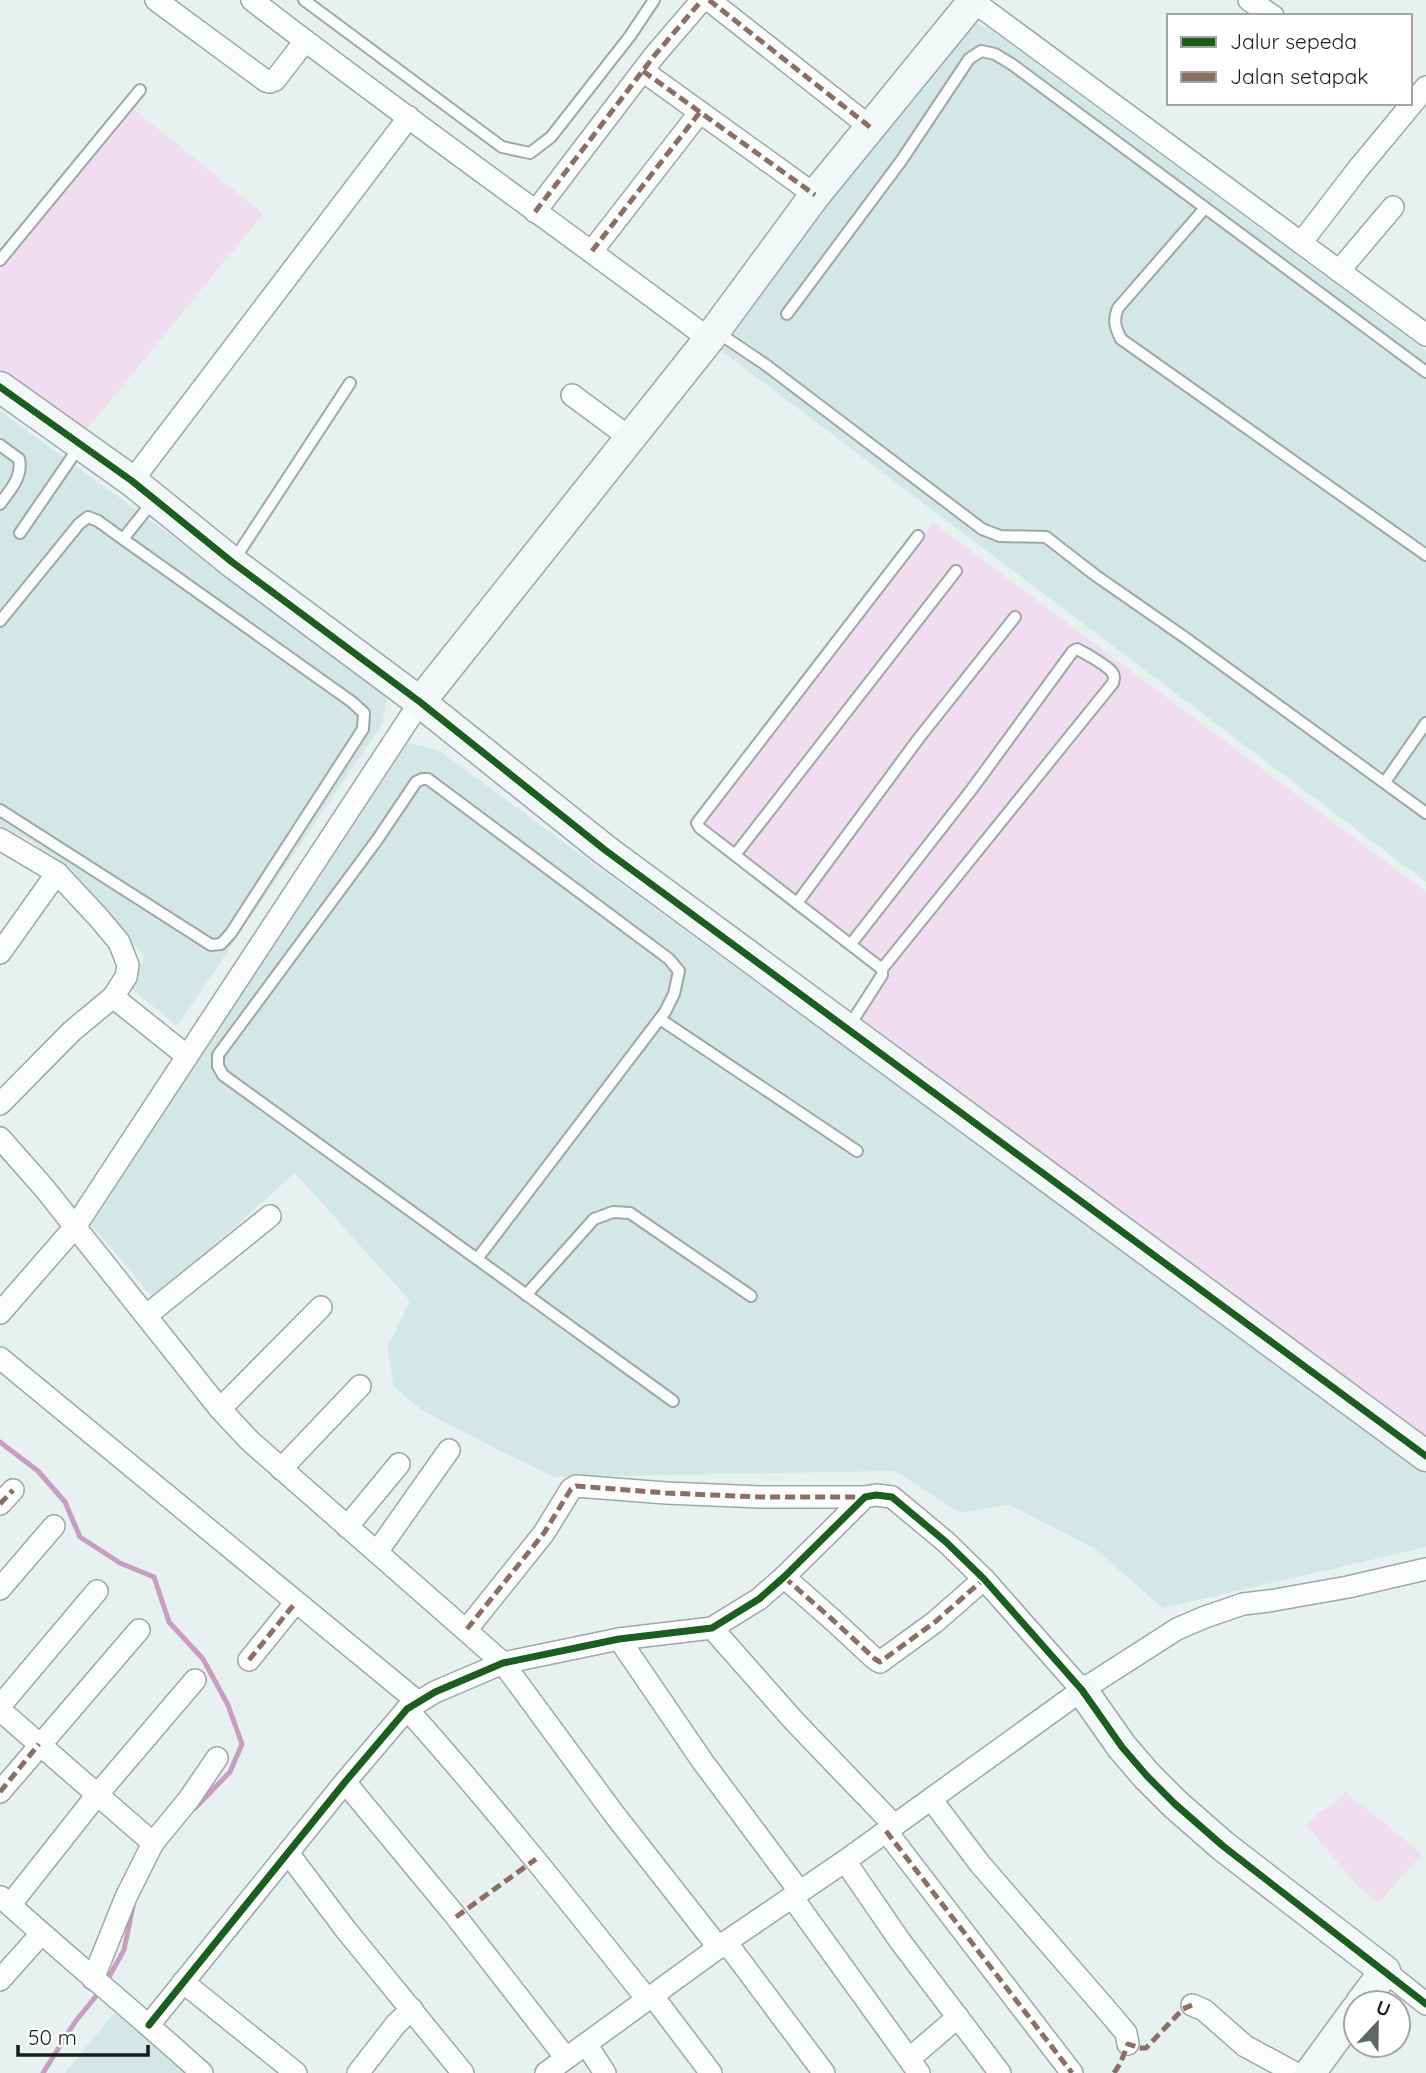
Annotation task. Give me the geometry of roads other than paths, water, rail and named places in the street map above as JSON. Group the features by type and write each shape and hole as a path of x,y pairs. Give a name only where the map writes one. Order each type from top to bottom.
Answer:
{"street":[{"path":"156,0 266,81 275,80 305,41"},
{"path":"252,0 535,212 712,335"},
{"path":"535,212 643,71 702,0"},
{"path":"709,0 870,127"},
{"path":"1248,0 1270,14"},
{"path":"0,1313 75,1227 420,702 712,335 815,195 974,1 1426,335"},
{"path":"643,71 815,195"},
{"path":"1412,100 1426,87"},
{"path":"1301,243 1407,105"},
{"path":"592,251 700,112"},
{"path":"143,491 409,117"},
{"path":"1339,271 1393,207"},
{"path":"0,387 81,444 232,562 420,702 605,850 1426,1456"},
{"path":"572,395 630,438"},
{"path":"0,839 57,873 119,942 128,965 126,977 113,997 72,1031 0,1104"},
{"path":"0,953 57,873"},
{"path":"113,997 187,1056"},
{"path":"4,1152 45,1189 220,1409 281,1469 503,1663 614,1814 824,2073"},
{"path":"147,1315 270,1216"},
{"path":"220,1409 321,1307"},
{"path":"0,1359 296,1602 412,1706 711,2073"},
{"path":"281,1469 360,1386"},
{"path":"377,1552 449,1450"},
{"path":"347,1527 399,1464"},
{"path":"467,1629 534,1546 571,1489 576,1486 760,1497 892,1497 946,1542 984,1579 1082,1690 1122,1747 1175,1804 1223,1846 1426,2004"},
{"path":"149,2025 345,1782 412,1706 435,1692 503,1663 619,1639 712,1628 759,1599 865,1497"},
{"path":"0,1589 54,1526"},
{"path":"546,2073 1082,1690 1177,1629 1243,1604 1349,1587 1426,1569"},
{"path":"784,1577 880,1662 935,1622 984,1579"},
{"path":"97,1591 0,1708 153,1843"},
{"path":"249,1660 296,1602"},
{"path":"712,1628 890,1828 1072,2073"},
{"path":"0,1792 139,1630"},
{"path":"619,1639 914,2066 958,2017"},
{"path":"195,1680 5,1900 202,2073"},
{"path":"95,1981 125,1897 153,1843 189,1799 217,1758"},
{"path":"345,1782 454,1914 566,2058"},
{"path":"931,1799 980,1864 1126,2033 1128,2044"},
{"path":"288,1853 332,1913 463,2073"},
{"path":"845,1861 900,1941 1000,2073"},
{"path":"0,1980 41,1934"},
{"path":"1372,1989 1385,1971"},
{"path":"183,1982 296,2073"},
{"path":"1192,2005 1204,2010 1245,2046 1295,2073"},
{"path":"358,2073 396,2024 412,2009"},
{"path":"1310,2073 1342,2029"},
{"path":"586,2044 605,2073"}],"lane":[{"path":"304,0 502,147 530,153 551,137 630,36 654,0"},
{"path":"788,314 901,161 969,60 981,51 995,54 1013,65 1426,372"},
{"path":"0,260 140,90"},
{"path":"1205,208 1118,308 1114,317 1121,339 1426,555"},
{"path":"712,335 766,365 982,529 1000,536 1046,537 1426,813"},
{"path":"232,562 349,383"},
{"path":"20,533 81,444"},
{"path":"0,445 19,459 20,466 19,475 0,504"},
{"path":"123,539 143,491"},
{"path":"0,621 79,524 88,517 98,521 364,713 363,729 231,933 221,944 211,945 0,810"},
{"path":"882,969 697,823 918,536"},
{"path":"735,855 956,571"},
{"path":"797,903 919,738 1015,617"},
{"path":"848,1028 882,975 882,969 1113,683 1112,672 1083,652 1077,649 1073,651 972,789 851,944"},
{"path":"1385,782 1426,723"},
{"path":"477,1259 660,1019 674,994 679,971 669,959 428,779 422,779 416,782 377,840 218,1055 218,1066 223,1075 673,1401"},
{"path":"660,1019 857,1150"},
{"path":"526,1295 594,1219 613,1212 630,1213 751,1296"}],"waterway":[{"path":"0,1442 38,1471 65,1502 80,1537 120,1563 154,1577 169,1622 203,1659 228,1705 242,1744 230,1772 195,1808"},
{"path":"106,1982 124,1950 133,1906"},
{"path":"43,2073 75,2022 101,1990"}]}
